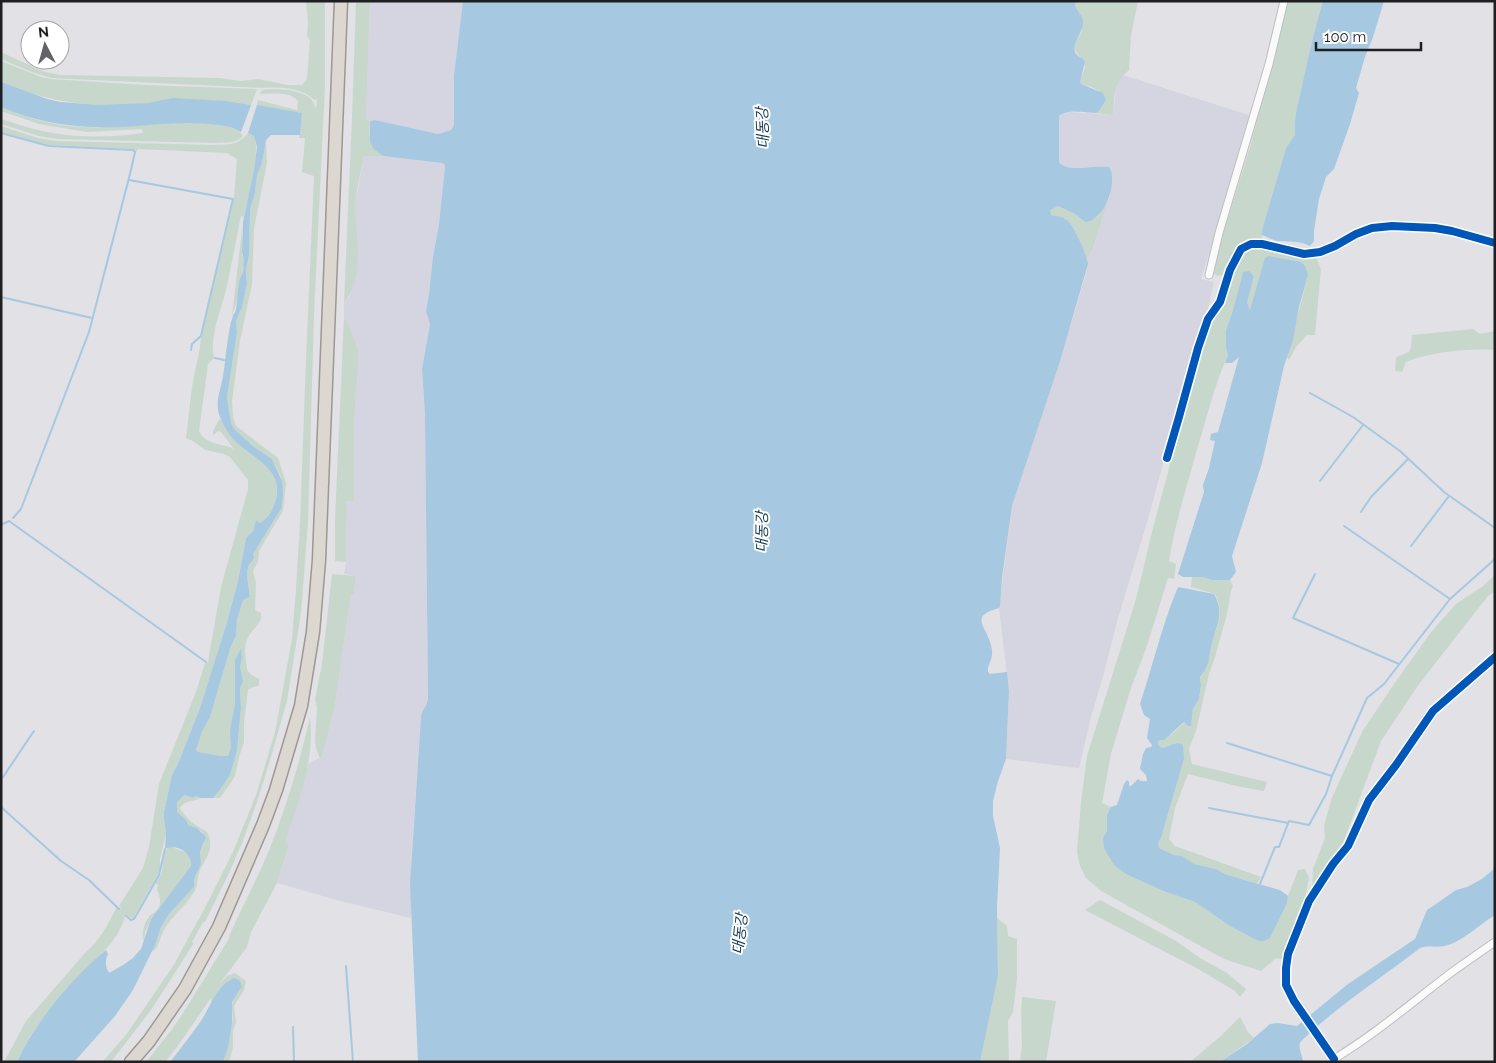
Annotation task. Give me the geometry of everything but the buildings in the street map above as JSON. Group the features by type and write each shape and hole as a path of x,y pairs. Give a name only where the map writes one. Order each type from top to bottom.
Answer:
{"highway":[{"path":"131,1062 149,1041 185,990 219,927 263,826 276,790 301,706 313,632 319,560 341,1"}],"street":[{"path":"1209,275 1219,232 1269,64 1284,1"},
{"path":"1167,458 1200,341 1208,319 1220,302 1230,270 1241,249 1251,244 1262,244 1304,254 1320,252 1372,228 1392,226 1434,228 1495,243"},
{"path":"1495,656 1433,711 1369,800 1348,846 1332,864 1309,901 1288,954 1286,985 1333,1060 1414,1003 1447,976 1495,942"}],"shaded area":[{"path":"306,1 325,1 325,86 314,315 308,522 301,613 287,701 258,799 242,843 205,922 203,922 192,942 194,943 151,1010 111,1062 102,1062 126,1035 175,963 205,908 233,852 256,795 275,732 292,639 296,589 314,176 302,172 305,138 299,138 302,114 257,105 258,100 297,110 298,101 295,98 280,94 260,94 262,90 267,89 287,90 306,95 314,103 316,109 317,99 314,100 303,92 282,88 51,78 27,70 40,70 60,75 219,78 241,81 258,79 288,85 302,85 307,79 310,40 307,36"},
{"path":"356,1 370,1 366,119 370,121 372,144 383,156 364,156 356,202 357,268 351,292 344,303 352,118"},
{"path":"370,1 463,1 454,75 454,125 451,130 438,134 366,119"},
{"path":"1077,1 1138,1 1131,36 1129,70 1117,85 1113,115 1096,113 1106,100 1104,96 1099,91 1080,82 1085,64 1075,50 1083,25 1082,18 1075,4"},
{"path":"1287,1 1323,1 1297,108 1295,135 1286,148 1262,230 1262,241 1245,241 1236,250 1224,275 1218,276 1214,274 1214,270 1218,250 1251,144"},
{"path":"1,52 20,61 20,67 1,59"},
{"path":"1,61 20,70 51,79 257,89 251,105 206,100 113,106 60,101 1,82"},
{"path":"1123,75 1252,116 1201,279 1214,282 1207,313 1191,358 1149,516 1118,618 1079,768 1006,759 1009,691 999,608 1012,506 1075,311 1087,270 1087,259 1093,248 1109,198 1113,178 1104,166 1068,169 1062,166 1059,162 1058,154 1059,116 1069,112 1113,115 1117,83"},
{"path":"1,107 35,119 62,125 97,127 179,122 201,123 235,129 243,136 233,141 214,143 57,139 39,136 1,124 1,119 37,130 67,135 118,136 143,133 142,129 87,132 39,124 1,111"},
{"path":"1,126 38,138 57,141 214,145 237,142 248,133 254,136 256,153 253,175 244,217 241,216 227,286 215,331 213,341 214,358 208,364 199,431 205,439 234,449 221,432 218,431 213,435 213,431 220,418 235,440 270,469 275,478 277,489 276,500 270,513 260,523 256,520 253,531 246,538 238,581 227,622 200,708 172,775 164,812 166,834 160,859 160,871 133,918 125,916 110,944 56,1001 34,1031 17,1062 4,1062 26,1021 99,938 116,908 121,908 119,906 143,868 149,847 159,784 196,692 205,663 208,662 221,587 248,489 248,480 230,457 205,450 186,438 201,337 234,198 237,159 227,153 138,149 136,153 133,149 49,145 1,132"},
{"path":"266,140 267,163 254,228 252,284 240,341 232,401 233,417 236,426 278,458 286,483 283,511 259,551 258,562 253,571 256,583 255,610 261,613 261,617 247,640 245,653 248,670 250,674 259,679 259,686 248,690 244,742 235,776 220,798 213,798 230,775 237,751 241,708 240,689 243,681 240,667 241,649 235,660 235,704 231,730 231,748 228,756 197,752 196,750 201,731 210,717 231,646 236,636 237,620 243,600 250,597 247,573 253,554 281,509 281,477 272,459 254,447 234,429 231,423 227,397 237,333 236,321 242,307 247,284 250,210"},
{"path":"364,155 442,163 445,167 439,224 426,311 430,324 422,369 425,414 428,697 427,706 422,712 421,717 411,863 411,918 277,883 289,845 286,840 309,763 322,757 335,706 351,593 354,594 356,576 344,574 346,562 347,501 354,501 354,423 358,349 344,317 344,303 350,296 356,275 356,201"},
{"path":"1109,198 1093,248 1087,259 1070,224 1066,219 1051,215 1050,209 1058,206 1075,214 1085,222 1098,217"},
{"path":"242,230 242,255 244,261 232,316"},
{"path":"1254,247 1317,259 1321,269 1315,335 1307,335 1296,347 1289,360 1287,357 1308,275 1250,311 1247,303 1254,276 1243,272 1226,330 1228,355 1210,403 1174,534 1169,561 1176,564 1174,579 1168,578 1147,646 1131,688 1111,754 1102,803 1111,807 1107,815 1107,831 1151,884 1166,892 1195,902 1230,926 1258,941 1287,903 1298,870 1305,869 1309,878 1304,904 1282,959 1276,958 1261,971 1224,959 1101,891 1086,878 1080,866 1077,852 1087,756 1136,599 1206,331 1213,315 1224,303 1236,264 1245,250"},
{"path":"344,317 358,349 354,423 354,501 347,501 346,562 335,561 335,519"},
{"path":"1473,329 1480,334 1495,331 1495,350 1462,350 1438,353 1406,362 1402,372 1395,371 1396,357 1409,352 1412,335"},
{"path":"332,574 356,576 354,594 351,594 335,706 320,759 315,740 317,708 315,699 322,664"},
{"path":"1495,575 1495,591 1488,596 1419,684 1381,741 1343,843 1312,887 1313,869 1325,838 1324,826 1331,800 1362,732 1432,631 1456,604 1483,586"},
{"path":"1192,576 1212,580 1230,580 1233,586 1196,731 1189,749 1192,764 1267,782 1264,791 1188,774 1175,808 1169,839 1175,846 1261,877 1257,884 1225,874 1216,869 1194,864 1159,848 1158,843 1184,759 1175,743 1162,748 1158,745 1159,740 1173,733 1185,722 1191,725 1193,709 1199,699 1200,677 1208,663 1220,615 1215,594 1191,587"},
{"path":"310,718 310,749 305,780 286,840 289,845 277,883 251,932 247,947 220,983 227,976 235,973 246,981 244,990 234,1006 236,1022 229,1062 223,1062 228,1048 233,1019 232,1004 240,990 230,979 211,1003 211,998 165,1062 146,1062 173,1028 230,937 281,820"},
{"path":"183,795 200,798 186,802 180,809 191,822 207,832 210,839 209,851 200,871 195,891 165,928 157,946 152,952 161,927 169,914 194,887 194,879 201,864 200,852 204,844 202,831 188,825 177,812 177,802"},
{"path":"169,846 187,853 192,861 191,866 151,919 145,932 144,941 143,932 146,922 160,905 158,885 155,883 162,873 164,855"},
{"path":"1100,900 1176,941 1200,958 1227,973 1246,989 1240,997 1235,991 1200,970 1085,910"},
{"path":"997,918 1007,926 1008,936 1017,939 1017,979 1013,1012 1008,1021 1009,1062 980,1062 998,976"},
{"path":"1022,997 1056,1001 1046,1062 1020,1062"},
{"path":"1240,1017 1248,1032 1254,1038 1220,1062 1190,1062 1221,1036"}],"water":[{"name":"대동강","path":"463,1 1077,1 1075,4 1082,17 1083,26 1075,50 1076,54 1085,62 1080,82 1103,93 1106,100 1096,113 1067,112 1059,116 1059,162 1063,166 1075,168 1109,167 1112,173 1112,182 1111,191 1104,208 1092,220 1085,222 1075,214 1058,206 1050,210 1051,215 1064,218 1070,223 1080,241 1088,264 1060,361 1012,506 1000,606 989,611 981,619 992,650 988,672 990,674 1007,672 1009,691 1006,759 993,801 993,816 1000,848 997,907 998,976 980,1062 418,1062 410,884 421,717 428,697 425,414 422,369 430,324 426,311 439,224 445,167 442,163 383,156 374,149 370,142 370,121 375,120 438,134 451,130 454,125 454,75"},
{"path":"1323,1 1384,1 1356,88 1359,93 1350,124 1334,169 1326,177 1319,199 1314,241 1310,246 1298,242 1274,240 1262,235 1262,230 1286,148 1295,135 1297,108"},
{"path":"1,82 60,102 99,105 148,103 173,98 226,101 251,105 241,132 226,126 194,123 123,127 58,124 35,119 1,107"},
{"path":"257,105 302,113 300,135 271,135 266,140 250,210 247,284 242,307 236,321 237,333 227,397 231,423 234,429 254,447 272,459 282,481 283,495 281,509 253,554 254,557 249,565 247,577 250,597 243,600 237,620 236,636 231,646 210,717 202,731 196,750 198,752 228,756 231,748 230,730 235,704 235,660 241,648 240,667 243,681 240,689 241,708 237,751 230,775 213,798 200,798 196,796 193,798 184,795 177,802 177,812 186,820 188,825 197,828 206,837 200,852 201,864 194,879 194,887 169,914 161,927 155,945 133,990 115,1016 74,1062 17,1062 44,1016 93,961 106,950 108,954 106,966 109,973 133,958 141,949 151,919 191,866 187,853 183,850 174,847 165,849 164,812 172,775 200,708 227,622 238,581 246,538 253,531 256,520 260,523 269,515 277,493 277,484 273,475 268,468 231,436 220,418 218,409 229,331 236,311 239,283 243,270 243,222 257,147 254,136 248,133"},
{"path":"1268,256 1301,262 1305,266 1308,275 1299,307 1293,340 1284,366 1262,463 1232,556 1236,572 1230,580 1183,577 1178,574 1204,492 1203,485 1215,441 1210,440 1211,434 1218,432 1239,357 1232,363 1225,363 1228,355 1226,330 1243,272 1249,271 1254,276 1247,303 1250,310 1265,258"},
{"path":"1178,587 1214,594 1219,608 1219,615 1208,663 1200,677 1199,699 1193,709 1191,726 1184,722 1164,740 1159,740 1158,745 1162,748 1175,743 1183,745 1184,759 1158,843 1159,848 1174,855 1182,856 1194,864 1216,869 1225,874 1280,890 1288,896 1287,903 1270,938 1264,941 1258,941 1230,926 1195,902 1166,892 1126,874 1114,865 1104,848 1103,838 1107,831 1107,815 1111,807 1117,805 1124,784 1127,780 1129,786 1138,779 1147,781 1146,775 1140,769 1146,748 1152,745 1147,738 1150,719 1144,715 1140,704 1162,630"},
{"path":"1495,868 1495,915 1457,941 1441,947 1420,948 1353,998 1301,1041 1300,1047 1303,1062 1220,1062 1247,1044 1270,1024 1278,1023 1297,1026 1348,984 1415,939 1427,910 1456,890 1467,887 1482,879"},
{"path":"234,978 239,980 242,986 232,1002 232,1024 228,1048 223,1062 170,1062 201,1021 223,985"}],"waterway":[{"path":"1,133 49,146 133,150 135,152 89,332 21,509 13,518"},
{"path":"129,180 233,199 201,336 192,344 191,350"},
{"path":"1,297 92,318"},
{"path":"215,358 224,360"},
{"path":"1310,393 1353,417 1400,451 1444,492 1495,528"},
{"path":"1320,481 1363,425"},
{"path":"1361,512 1371,497 1408,459"},
{"path":"1411,546 1449,496"},
{"path":"1,525 9,521 206,662"},
{"path":"1344,526 1450,599"},
{"path":"1260,884 1275,847 1279,847 1289,821 1309,825 1326,794 1332,776 1367,698 1384,684 1450,599 1495,559"},
{"path":"1315,574 1293,618 1399,664"},
{"path":"1,780 34,731"},
{"path":"1227,743 1332,776"},
{"path":"1,807 61,861 89,880 119,909"},
{"path":"1209,808 1288,823"},
{"path":"126,916 131,920 137,914 159,875 165,849"},
{"path":"346,966 353,1062"},
{"path":"293,1027 294,1062"}],"cycle path":[{"path":"1167,458 1208,319 1220,302 1230,270 1241,249 1251,244 1262,244 1304,254 1320,252 1372,228 1392,226 1435,228 1495,243"},
{"path":"1334,1059 1294,1001 1286,985 1288,954 1309,901 1333,864 1348,846 1369,800 1433,711 1495,657"}]}
